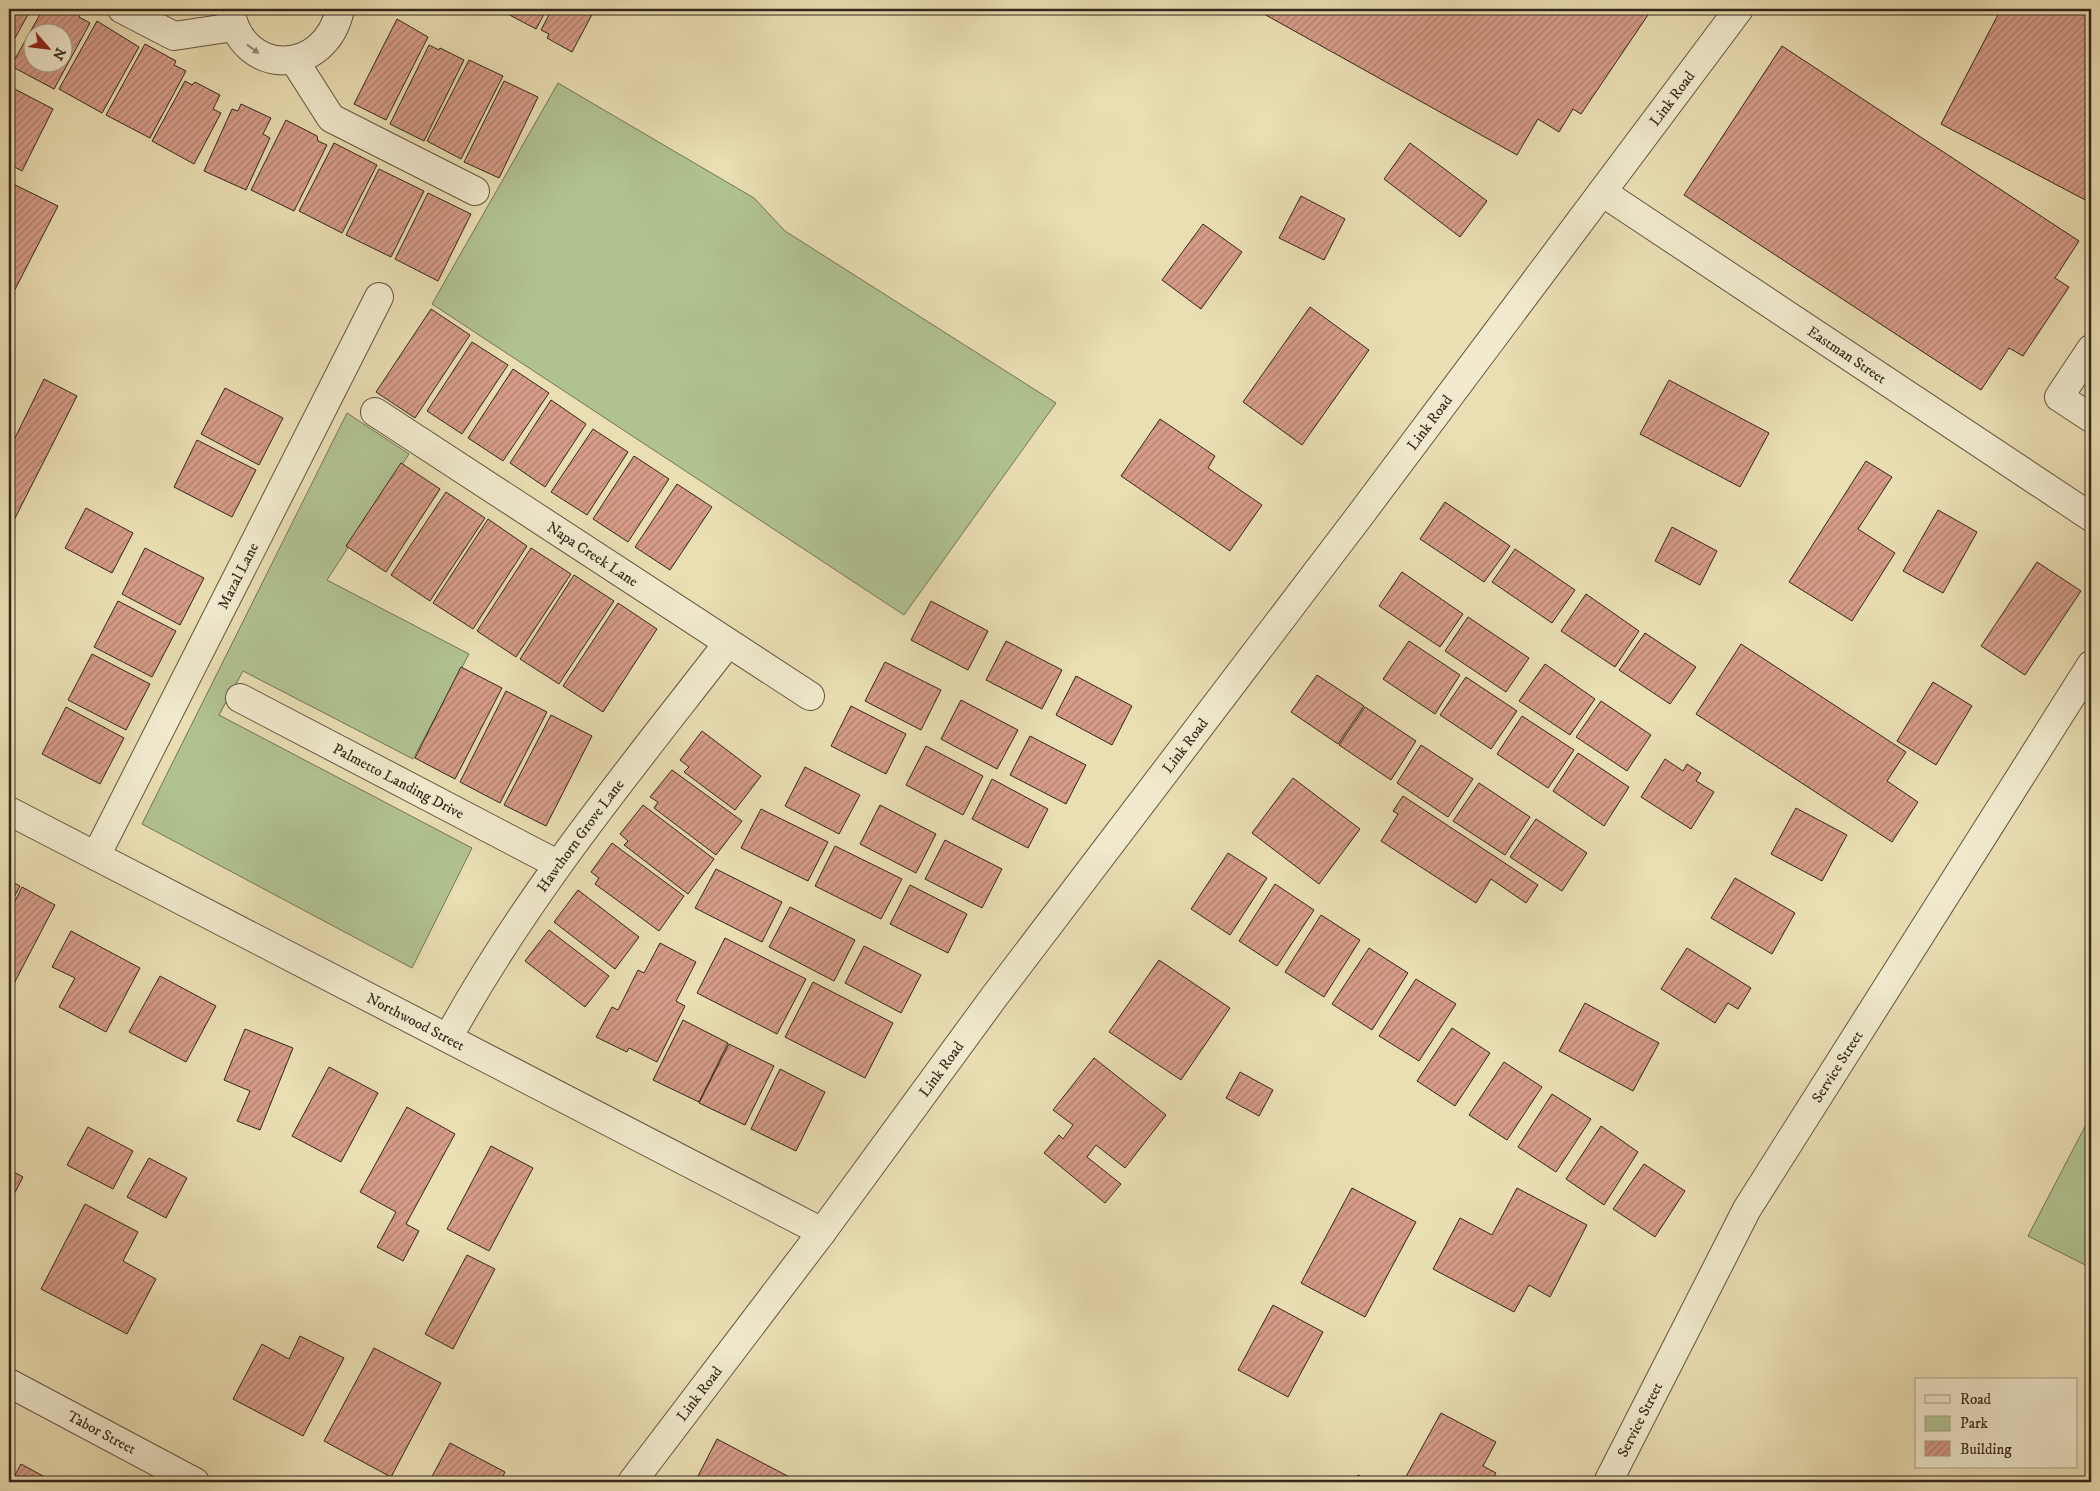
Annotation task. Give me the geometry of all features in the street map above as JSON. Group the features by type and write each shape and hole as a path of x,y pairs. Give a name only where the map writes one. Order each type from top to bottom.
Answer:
{"street":[{"path":"122,9 174,36 232,18 244,42 258,54 275,60 294,60 312,54 327,42 337,26 340,9"},
{"name":"Link Road","path":"632,1482 822,1232 994,997 1739,9"},
{"path":"294,60 331,118 475,191"},
{"name":"Eastman Street","path":"1602,192 2091,517"},
{"name":"Mazal Lane","path":"96,856 379,297"},
{"path":"2091,349 2059,397 2091,418"},
{"name":"Napa Creek Lane","path":"375,412 810,696"},
{"name":"Hawthorn Grove Lane","path":"448,1038 477,985 557,864 728,643"},
{"name":"Service Street","path":"1608,1482 1746,1208 2091,665"},
{"name":"Palmetto Landing Drive","path":"240,698 557,864"},
{"name":"Northwood Street","path":"9,811 822,1232"},
{"name":"Tabor Street","path":"9,1383 196,1482"}],"green space":[{"path":"558,83 754,198 785,231 1056,403 904,615 432,304"},
{"path":"347,413 409,454 327,580 469,654 413,759 243,671 219,715 472,848 412,968 142,824"},
{"path":"2091,1115 2091,1268 2028,1236"}],"building":[{"path":"9,9 31,9 24,22 22,22 9,49"},
{"path":"43,9 74,9 81,13 79,17 90,23 72,56 72,22 36,22"},
{"path":"484,9 500,9 496,15"},
{"path":"503,9 547,9 536,29 502,11"},
{"path":"552,9 595,9 572,52 547,38 549,34 541,30"},
{"path":"1255,9 1652,9 1581,114 1573,109 1559,132 1538,119 1517,155"},
{"path":"2001,9 2091,9 2091,203 1941,124"},
{"path":"397,19 428,37 386,120 354,104"},
{"path":"97,21 139,47 102,113 59,89 68,72 72,72 72,66"},
{"path":"145,44 176,61 174,65 186,71 150,138 106,115"},
{"path":"429,45 439,50 440,48 464,60 424,141 390,124"},
{"path":"22,46 22,72 11,66"},
{"path":"1782,46 2079,241 2055,278 2069,287 2023,356 2009,348 1981,390 1684,195"},
{"path":"469,60 503,76 461,159 427,141"},
{"path":"22,72 63,72 54,89"},
{"path":"185,81 192,85 195,82 220,95 213,109 221,113 194,164 152,141"},
{"path":"504,81 538,97 499,178 464,162"},
{"path":"9,86 53,109 22,171 9,164"},
{"path":"241,104 271,118 263,134 270,138 246,190 204,171 232,109 238,111"},
{"path":"286,120 317,136 318,141 327,145 294,211 251,190"},
{"path":"334,143 377,165 342,233 299,211"},
{"path":"1410,143 1487,201 1460,237 1384,179"},
{"path":"379,169 424,191 391,257 346,235"},
{"path":"9,182 58,206 9,301"},
{"path":"428,193 471,214 438,281 395,259"},
{"path":"1301,196 1345,219 1324,260 1279,238"},
{"path":"1203,224 1242,252 1201,309 1162,280"},
{"path":"1310,307 1369,350 1302,445 1243,402"},
{"path":"431,309 470,335 415,418 376,392"},
{"path":"472,342 508,365 462,434 427,411"},
{"path":"513,369 549,393 503,461 468,438"},
{"path":"44,379 77,396 9,530 9,450"},
{"path":"1669,380 1769,433 1740,487 1640,434"},
{"path":"225,388 283,418 259,465 201,434"},
{"path":"551,400 586,424 545,487 510,463"},
{"path":"1160,419 1215,456 1208,468 1262,505 1230,551 1121,476"},
{"path":"593,429 628,452 587,515 551,492"},
{"path":"197,440 256,470 232,517 174,487"},
{"path":"634,456 669,479 628,542 593,519"},
{"path":"1866,461 1892,477 1858,529 1895,553 1852,621 1789,582"},
{"path":"401,463 440,489 386,572 346,546"},
{"path":"677,484 712,507 670,570 635,547"},
{"path":"446,492 485,518 430,601 391,575"},
{"path":"1445,502 1510,546 1484,582 1420,539"},
{"path":"86,508 133,533 112,573 65,548"},
{"path":"1938,510 1977,532 1943,593 1903,571"},
{"path":"488,519 527,546 473,629 433,603"},
{"path":"1672,527 1717,551 1700,585 1655,561"},
{"path":"145,548 204,578 180,625 122,594"},
{"path":"531,548 571,574 516,657 477,631"},
{"path":"1515,549 1575,590 1552,623 1492,582"},
{"path":"2037,562 2081,591 2025,675 1981,646"},
{"path":"1402,572 1463,614 1440,647 1379,606"},
{"path":"574,575 614,601 559,684 520,659"},
{"path":"1586,594 1639,631 1615,667 1561,631"},
{"path":"118,601 176,631 152,677 94,647"},
{"path":"931,601 988,631 968,670 911,640"},
{"path":"618,603 657,629 603,712 563,686"},
{"path":"1468,617 1529,658 1506,692 1445,651"},
{"path":"1645,633 1696,667 1670,704 1619,670"},
{"path":"1006,641 1062,670 1042,709 986,680"},
{"path":"1409,641 1460,675 1435,714 1383,679"},
{"path":"1741,644 1906,752 1887,781 1918,802 1892,842 1696,714"},
{"path":"92,654 150,684 126,730 68,700"},
{"path":"885,662 941,690 921,730 865,701"},
{"path":"1545,664 1595,699 1570,735 1519,701"},
{"path":"461,667 502,688 455,779 415,758"},
{"path":"1317,675 1364,706 1338,744 1291,712"},
{"path":"1076,676 1132,706 1112,745 1056,715"},
{"path":"1466,677 1517,711 1491,749 1440,715"},
{"path":"1933,682 1972,706 1936,765 1897,741"},
{"path":"506,691 547,712 500,803 460,782"},
{"path":"961,700 1018,730 997,769 941,739"},
{"path":"1601,701 1651,735 1627,771 1576,737"},
{"path":"851,706 906,734 886,774 831,746"},
{"path":"66,707 124,738 100,784 42,754"},
{"path":"1365,707 1416,741 1391,780 1339,745"},
{"path":"551,715 592,736 546,826 504,805"},
{"path":"1522,716 1574,750 1548,788 1497,754"},
{"path":"702,731 761,776 735,810 684,772 689,767 680,760"},
{"path":"1030,736 1086,765 1066,804 1010,775"},
{"path":"1421,745 1473,779 1448,817 1397,783"},
{"path":"926,746 983,776 963,815 906,785"},
{"path":"1578,753 1629,787 1604,826 1553,791"},
{"path":"1665,759 1683,771 1687,764 1701,773 1696,781 1714,792 1691,829 1641,797"},
{"path":"805,767 860,795 839,834 785,806"},
{"path":"672,770 742,821 716,855 654,808 658,802 650,797"},
{"path":"1293,778 1360,829 1319,884 1252,833"},
{"path":"992,779 1048,809 1028,848 972,819"},
{"path":"1479,783 1530,817 1505,855 1453,821"},
{"path":"1403,796 1538,885 1526,903 1491,879 1476,903 1381,841 1398,814 1393,811"},
{"path":"643,805 714,859 688,894 624,845 628,841 620,834"},
{"path":"880,805 936,834 916,873 860,844"},
{"path":"1796,808 1847,835 1822,881 1771,854"},
{"path":"761,809 828,842 808,881 741,848"},
{"path":"1536,819 1587,853 1562,891 1510,857"},
{"path":"945,840 1002,869 982,908 925,879"},
{"path":"612,843 684,896 659,931 595,884 599,878 591,872"},
{"path":"835,846 902,879 881,919 815,886"},
{"path":"1228,853 1267,878 1230,935 1191,909"},
{"path":"716,869 782,902 762,942 695,908"},
{"path":"1735,878 1795,913 1772,954 1711,918"},
{"path":"9,880 20,886 9,907"},
{"path":"1275,884 1314,910 1277,966 1239,941"},
{"path":"910,885 967,914 948,953 890,924"},
{"path":"22,887 55,905 9,993 9,913"},
{"path":"578,890 639,937 615,969 554,922"},
{"path":"790,907 855,940 834,981 769,947"},
{"path":"1321,915 1360,940 1324,997 1285,972"},
{"path":"549,930 609,976 585,1007 525,961"},
{"path":"71,931 140,968 106,1032 59,1007 75,978 52,967"},
{"path":"725,938 806,979 777,1034 697,993"},
{"path":"660,943 696,962 676,1001 685,1006 657,1062 629,1048 627,1052 596,1037 612,1007 618,1010 638,970 644,973"},
{"path":"864,946 921,975 901,1013 845,983"},
{"path":"1369,948 1408,973 1372,1030 1332,1004"},
{"path":"1687,948 1751,988 1738,1009 1728,1003 1715,1023 1661,989"},
{"path":"1159,960 1230,1008 1181,1080 1109,1032"},
{"path":"160,976 216,1006 186,1062 129,1032"},
{"path":"1416,979 1456,1004 1419,1061 1379,1036"},
{"path":"813,982 893,1023 865,1078 785,1037"},
{"path":"1585,1003 1659,1043 1633,1091 1559,1051"},
{"path":"683,1020 728,1043 699,1102 653,1080"},
{"path":"1452,1028 1490,1053 1455,1106 1417,1081"},
{"path":"245,1029 293,1048 260,1130 237,1121 250,1091 224,1080"},
{"path":"729,1044 774,1066 745,1125 699,1103"},
{"path":"1094,1058 1166,1115 1125,1168 1096,1145 1087,1157 1121,1184 1105,1203 1044,1153 1059,1135 1063,1139 1073,1125 1053,1110"},
{"path":"1504,1062 1542,1087 1507,1140 1469,1115"},
{"path":"329,1067 378,1093 341,1162 292,1136"},
{"path":"780,1069 825,1092 796,1151 751,1129"},
{"path":"1240,1072 1273,1090 1259,1116 1226,1098"},
{"path":"1552,1094 1591,1119 1556,1172 1518,1147"},
{"path":"407,1107 455,1134 406,1224 419,1231 403,1261 377,1247 396,1212 360,1192"},
{"path":"1601,1126 1638,1152 1604,1205 1566,1179"},
{"path":"88,1127 133,1151 113,1189 67,1165"},
{"path":"491,1146 533,1168 489,1251 447,1229"},
{"path":"149,1158 187,1178 166,1218 127,1197"},
{"path":"1644,1164 1685,1191 1655,1237 1613,1209"},
{"path":"9,1169 23,1177 9,1204"},
{"path":"1352,1188 1416,1222 1365,1317 1301,1283"},
{"path":"1517,1188 1587,1225 1550,1297 1529,1285 1514,1312 1433,1269 1460,1218 1492,1235"},
{"path":"85,1204 138,1232 123,1261 156,1279 127,1334 41,1289"},
{"path":"467,1255 495,1269 453,1349 425,1334"},
{"path":"1273,1305 1323,1332 1288,1397 1238,1370"},
{"path":"300,1336 344,1358 303,1436 233,1399 262,1344 289,1359"},
{"path":"374,1348 441,1383 391,1477 324,1441"},
{"path":"1441,1413 1496,1442 1483,1466 1496,1473 1491,1482 1403,1482"},
{"path":"717,1439 799,1482 695,1482"},
{"path":"450,1443 505,1472 500,1482 429,1482"},
{"path":"21,1464 54,1482 11,1482"},
{"path":"1358,1475 1372,1482 1354,1482"}]}
